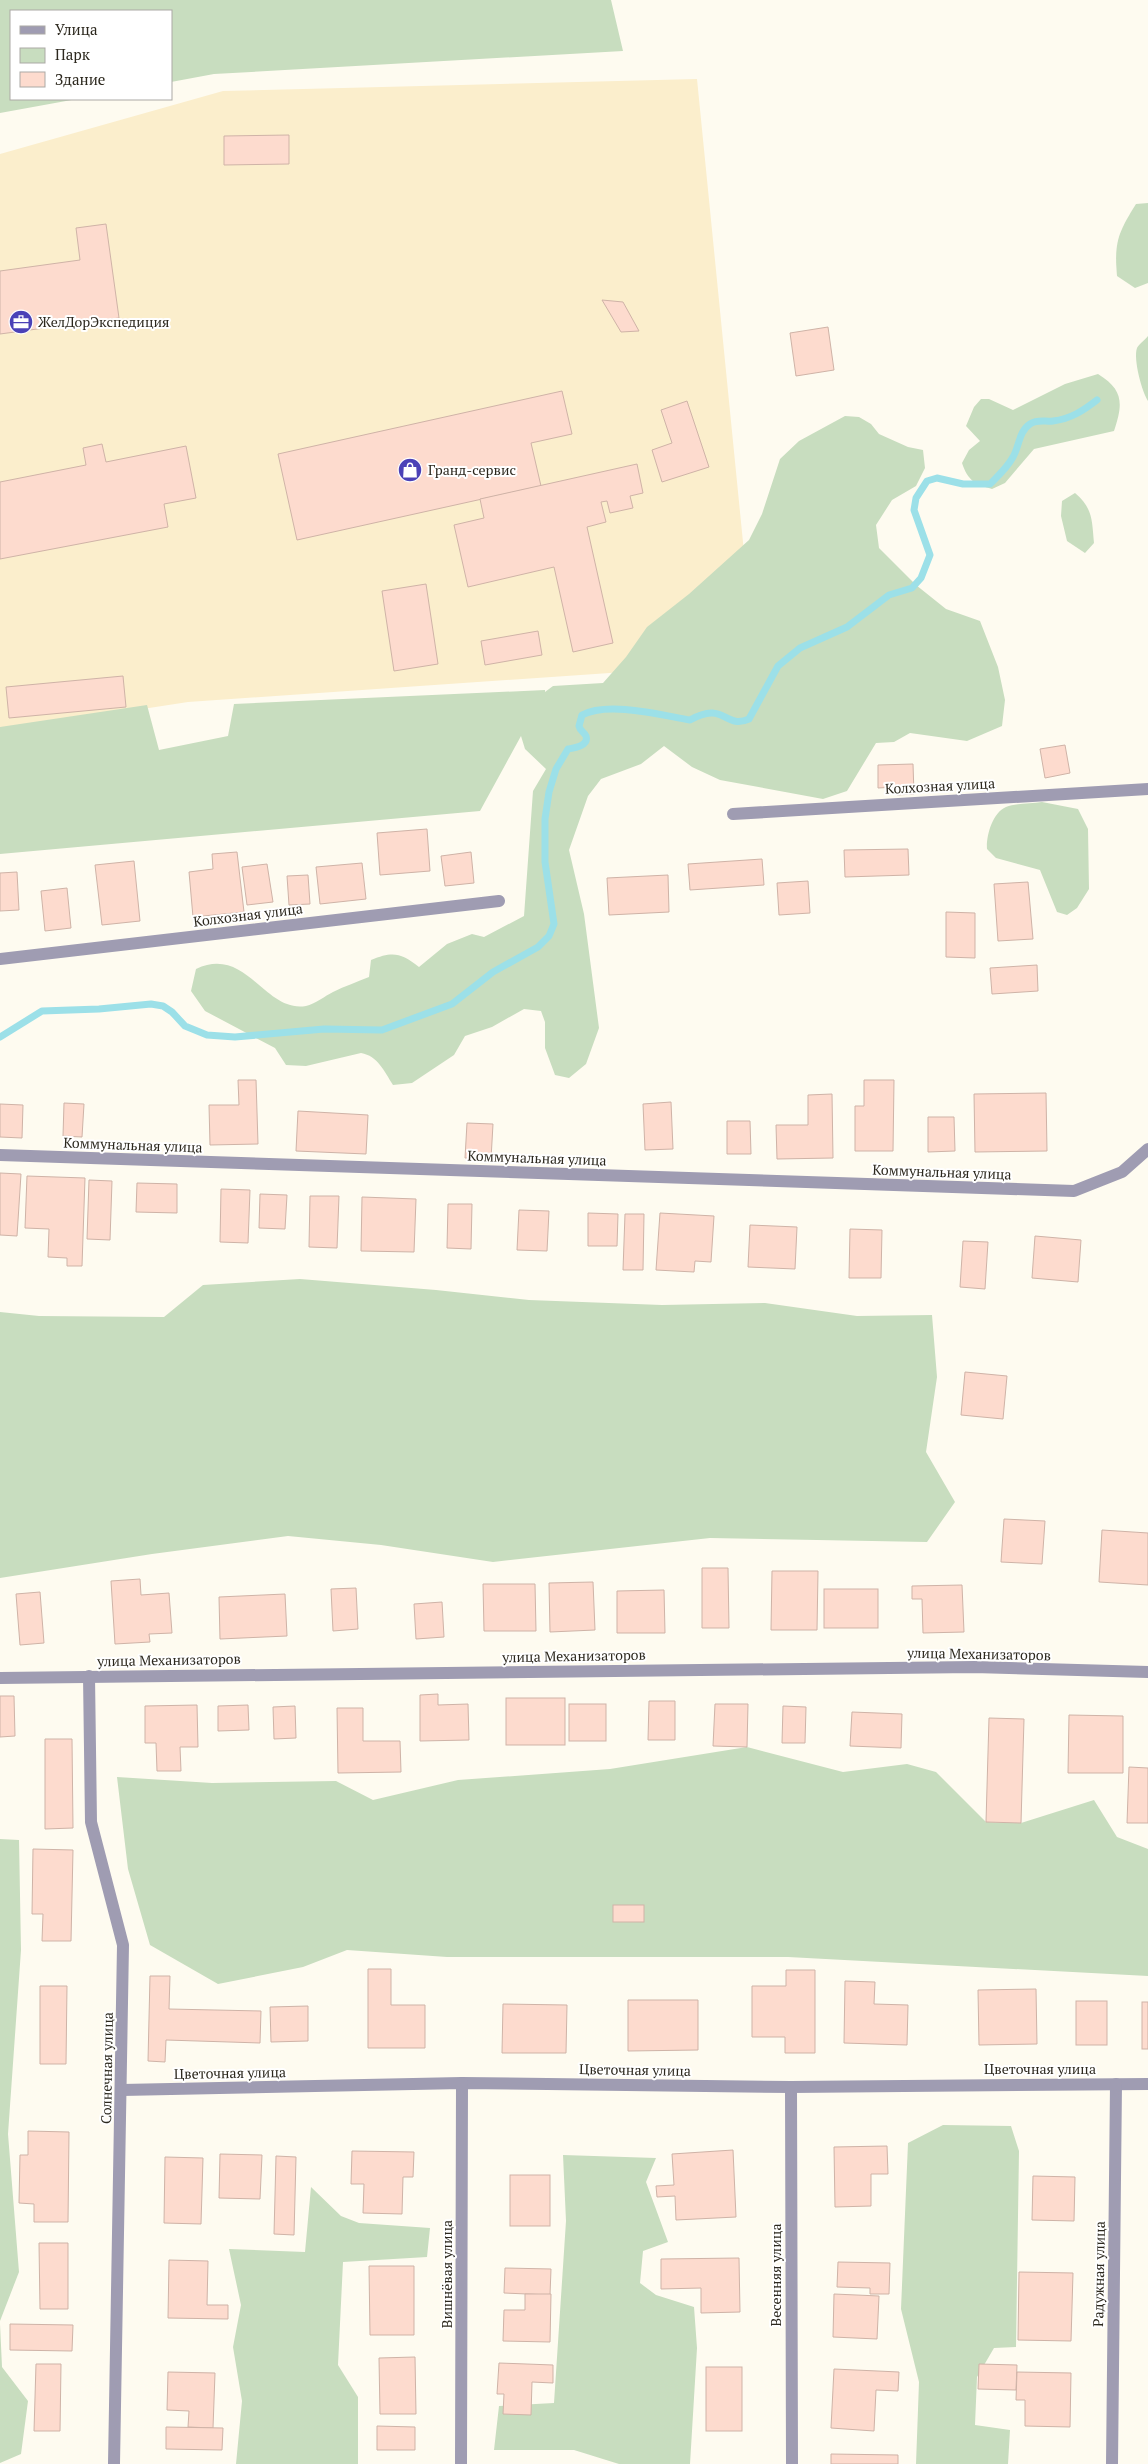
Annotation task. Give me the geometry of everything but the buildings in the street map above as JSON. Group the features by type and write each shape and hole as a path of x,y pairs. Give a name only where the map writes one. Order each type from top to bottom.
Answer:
{"street":[{"name":"Колхозная улица","path":"733,814 1148,789"},
{"name":"Колхозная улица","path":"0,958 499,901"},
{"name":"Коммунальная улица","path":"0,1155 1074,1191 1122,1172 1148,1149"},
{"name":"улица Механизаторов","path":"0,1678 974,1667 1148,1672"},
{"name":"Солнечная улица","path":"89,1676 91,1822 123,1945 122,2090 114,2464"},
{"name":"Цветочная улица","path":"122,2090 462,2083 791,2086 1148,2084"},
{"name":"Вишнёвая улица","path":"461,2464 462,2083"},
{"name":"Радужная улица","path":"1112,2464 1116,2084"},
{"name":"Весенняя улица","path":"791,2086 792,2464"}],"shaded area":[{"path":"697,79 755,663 188,702 0,731 0,154 223,91"}],"green space":[{"path":"0,0 611,0 623,51 214,74 172,82 172,10 10,10 10,100 72,100 0,113"},
{"path":"1148,203 1148,283 1135,288 1117,276 1117,246 1121,231 1136,204"},
{"path":"1148,336 1148,401 1139,375 1136,353 1138,346"},
{"path":"1098,374 1113,386 1119,398 1119,413 1114,431 1034,449 1005,483 992,489 970,478 962,463 969,450 980,441 966,426 974,407 981,399 989,399 1013,410 1065,384"},
{"path":"845,416 859,417 871,424 879,434 908,447 923,450 925,468 916,486 892,500 876,525 879,548 916,585 946,609 980,621 998,667 1005,700 1002,726 967,741 910,733 894,742 876,743 847,791 823,799 720,780 692,767 664,746 641,764 601,779 588,796 569,850 584,914 599,1028 586,1064 569,1078 555,1075 545,1048 545,1022 541,1011 524,1009 492,1027 465,1036 454,1055 412,1083 393,1085 372,1057 361,1053 306,1066 286,1065 275,1048 205,1011 191,991 196,969 214,964 229,966 242,972 278,1000 291,1005 306,1006 369,977 371,960 385,955 396,955 402,956 419,967 447,944 472,934 484,937 524,916 533,791 546,769 525,749 521,736 480,811 0,854 0,727 147,705 159,750 228,736 234,704 545,690 545,692 553,686 603,683 626,657 647,627 689,594 749,540 762,514 780,459 799,441"},
{"path":"1075,493 1085,504 1092,521 1094,543 1085,553 1067,541 1061,516 1062,501"},
{"path":"1042,802 1078,809 1088,829 1089,889 1077,908 1067,915 1057,912 1040,870 996,858 987,849 991,826 1001,810 1014,805"},
{"path":"300,1279 529,1300 662,1305 765,1303 857,1316 932,1315 937,1377 926,1452 955,1502 927,1542 710,1538 493,1562 381,1545 288,1536 152,1554 0,1578 0,1312 39,1316 164,1317 203,1285"},
{"path":"747,1747 843,1772 907,1764 936,1772 986,1822 1021,1823 1094,1800 1117,1837 1148,1849 1148,1976 788,1957 447,1957 347,1950 303,1967 218,1984 150,1945 128,1869 117,1777 212,1783 336,1781 373,1800 458,1780 610,1769"},
{"path":"0,1839 19,1840 21,1950 8,2134 19,2272 0,2321"},
{"path":"943,2125 1011,2126 1019,2151 1016,2347 994,2348 977,2377 975,2425 1010,2430 1008,2464 916,2464 919,2382 901,2309 908,2143"},
{"path":"563,2155 656,2158 646,2182 668,2242 643,2251 640,2283 656,2295 694,2307 697,2348 690,2464 619,2464 574,2450 494,2450 499,2406 554,2403 566,2221"},
{"path":"311,2187 341,2216 359,2223 430,2228 427,2257 343,2262 338,2365 358,2397 358,2464 236,2464 242,2401 233,2347 241,2305 229,2249 305,2252"},
{"path":"0,2324 2,2367 28,2401 21,2454 0,2463"}],"waterway":[{"path":"0,1037 42,1011 99,1009 151,1004 163,1006 172,1012 185,1026 207,1035 235,1037 324,1029 382,1030 452,1004 493,972 538,947 549,936 554,924 545,862 545,819 549,792 556,769 568,749 580,746 585,742 586,736 579,726 582,715 593,711 620,709 690,720 710,713 734,721 749,719 778,666 800,648 847,627 889,595 912,588 921,578 930,555 914,510 916,498 927,481 937,478 963,484 990,484 1011,461 1026,427 1036,422 1066,418 1082,411 1097,400"}],"place":[{"name":"ЖелДорЭкспедиция","path":"21,322"},
{"name":"Гранд-сервис","path":"410,470"}]}
